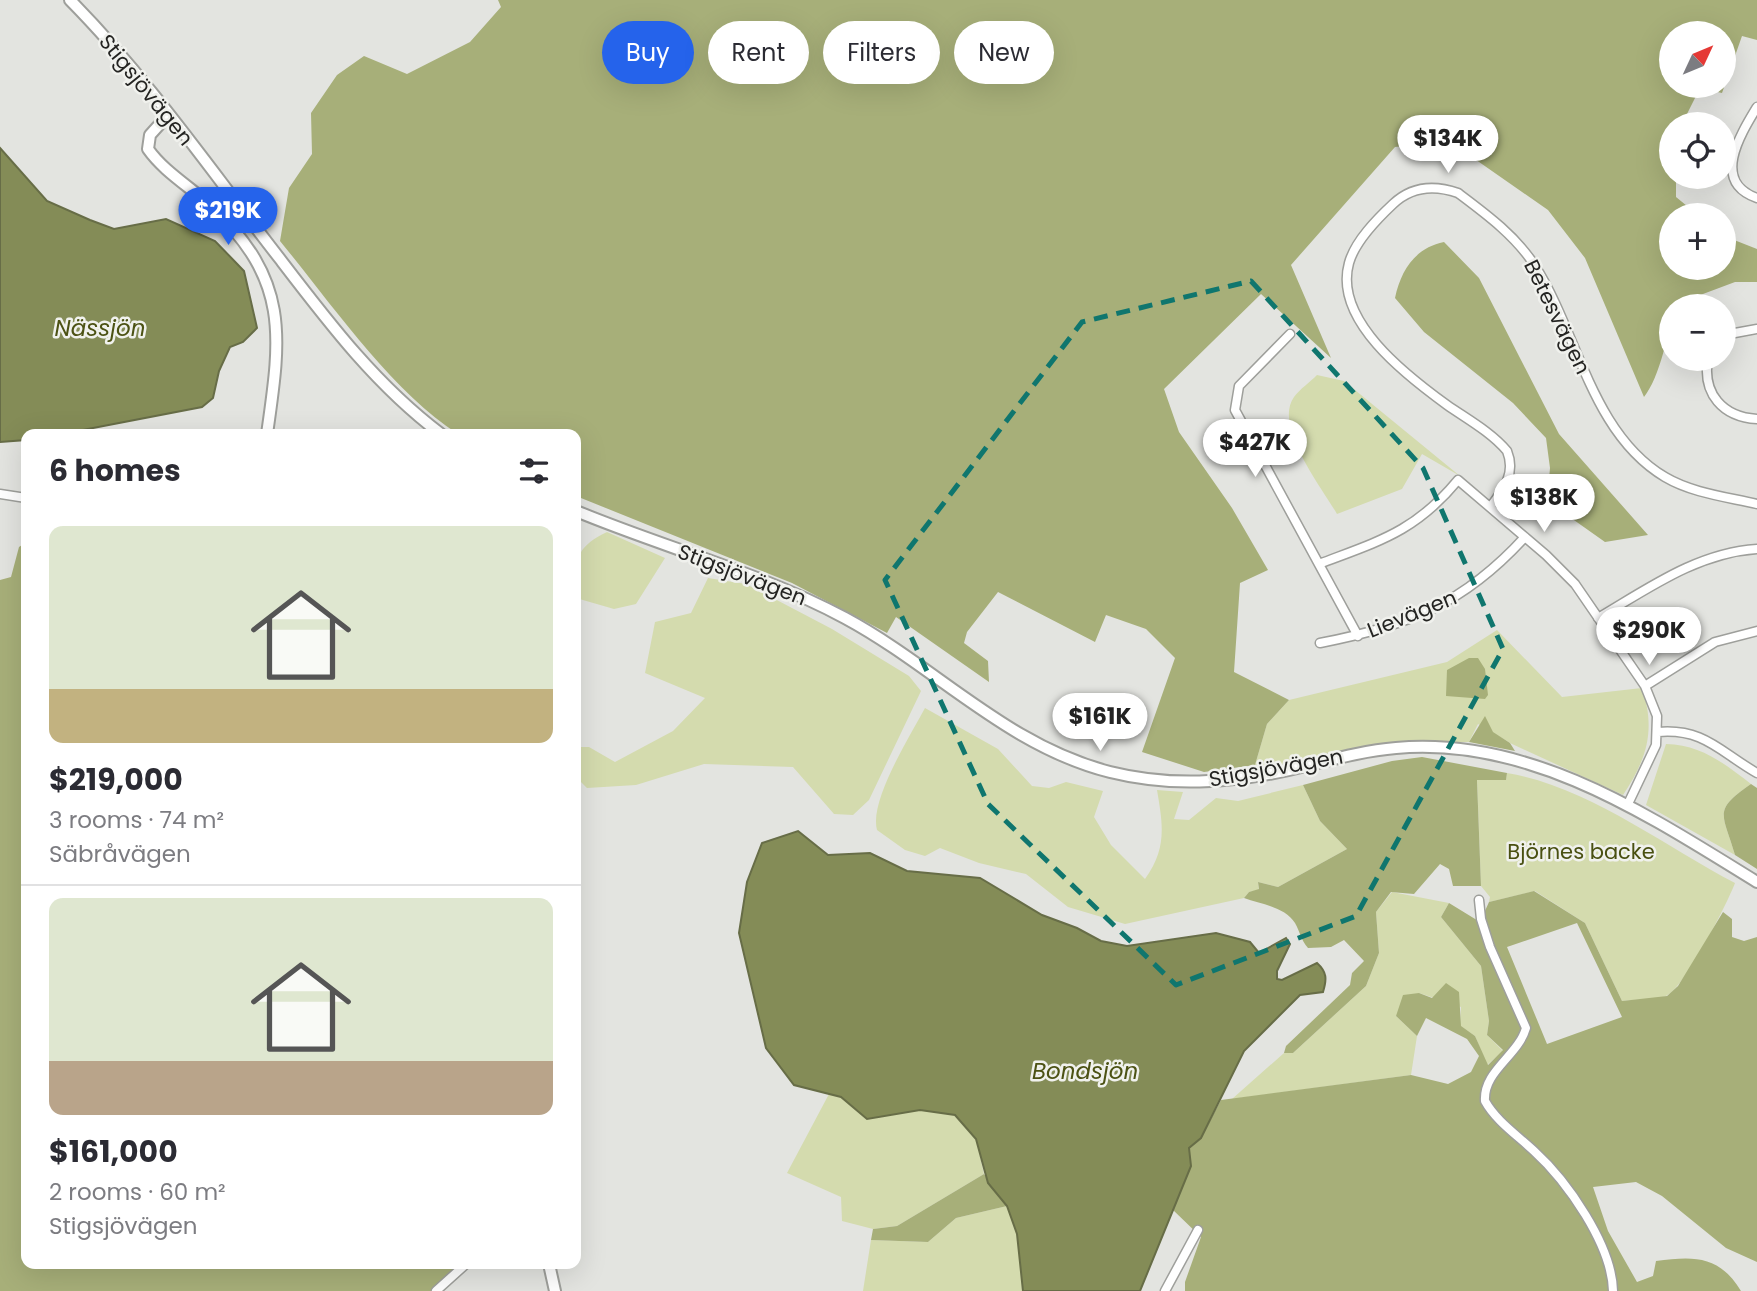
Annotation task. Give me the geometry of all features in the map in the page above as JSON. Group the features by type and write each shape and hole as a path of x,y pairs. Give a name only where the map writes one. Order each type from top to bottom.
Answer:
{"main road":[{"name":"Stigsjövägen","path":"70,0 127,63 344,343 386,387 435,429"},
{"path":"168,115 150,135 148,149 212,207 244,242 259,263 274,302 278,344 268,429"},
{"name":"Stigsjövägen","path":"581,513 750,575 813,602 880,639 1006,728 1036,745 1090,767 1141,778 1215,782 1265,775 1370,751 1445,747 1490,753 1529,763 1627,806 1757,882"},
{"path":"550,1269 555,1291"}],"street":[{"path":"1757,107 1734,150 1730,164 1733,177 1741,190 1757,198"},
{"name":"Betesvägen","path":"1490,506 1508,479 1511,460 1507,450 1417,383 1388,356 1357,316 1347,288 1349,263 1360,241 1396,201 1424,188 1446,189 1458,193 1523,248 1537,267 1608,417 1645,462 1682,485 1757,504"},
{"path":"1736,333 1757,329"},
{"path":"1290,334 1244,379 1236,392 1234,405 1250,443 1358,636"},
{"path":"1708,371 1708,382 1718,403 1726,412 1739,418 1757,419"},
{"path":"1319,564 1403,531 1432,509 1458,480 1575,584 1645,686 1653,703 1658,732 1651,759 1627,806"},
{"path":"0,494 21,497"},
{"name":"Lievägen","path":"1320,643 1358,636 1417,616 1462,594 1504,560 1525,537"},
{"path":"1598,618 1691,564 1726,553 1757,549"},
{"path":"1645,686 1715,642 1757,631"},
{"path":"1658,732 1674,730 1702,736 1757,773"},
{"path":"1479,900 1481,919 1490,947 1516,1000 1526,1028 1516,1051 1487,1084 1485,1101 1499,1119 1559,1177 1592,1228 1607,1258 1613,1291"},
{"path":"1165,1291 1198,1230"},
{"path":"436,1291 460,1269"}],"highlighted area":[{"path":"1251,281 1423,468 1503,649 1356,916 1176,985 988,804 885,580 1082,322"}],"green space":[{"path":"1317,375 1344,381 1460,476 1422,454 1402,489 1337,514 1302,457 1290,424 1289,409 1294,397"},
{"path":"607,532 665,558 636,604 614,609 581,599 581,553 596,538"},
{"path":"708,578 746,584 832,629 909,676 921,691 869,800 853,815 834,814 793,767 704,764 636,785 587,788 581,782 581,747 589,747 615,762 673,731 705,698 645,673 655,622 691,613"},
{"path":"1497,630 1562,697 1642,688 1648,717 1647,744 1638,769 1623,795 1512,744 1478,724 1469,742 1418,742 1270,769 1255,765 1267,724 1289,700 1447,662"},
{"path":"925,708 998,749 1032,786 1049,788 1066,782 1103,791 1094,817 1111,845 1145,879 1157,857 1162,836 1157,790 1183,792 1174,819 1189,820 1216,798 1238,801 1303,785 1320,821 1347,849 1278,887 1258,882 1259,890 1249,892 1244,898 1125,924 1068,907 1026,874 979,863 940,848 925,856 905,850 877,830 876,818 885,786"},
{"path":"1666,744 1701,752 1721,762 1751,784 1730,801 1724,814 1735,855 1646,805"},
{"name":"Björnes backe","path":"1507,773 1537,780 1596,804 1735,883 1694,963 1674,990 1666,996 1622,1001 1585,923 1535,891 1489,902 1490,897 1481,886 1477,779 1506,780"},
{"path":"1392,892 1449,903 1441,917 1481,966 1489,1021 1487,1035 1503,1051 1487,1065 1475,1036 1460,1026 1461,1007 1419,993 1396,1016 1417,1036 1411,1075 1232,1099 1284,1053 1293,1053 1366,986 1379,953 1376,912"},
{"path":"829,1094 841,1097 867,1119 920,1110 955,1115 976,1139 984,1174 897,1226 873,1229 842,1221 841,1197 787,1173"},
{"path":"1007,1206 1017,1234 1023,1291 863,1291 871,1240 928,1242 956,1218"}],"shaded area":[{"path":"498,0 1757,0 1757,40 1742,36 1736,53 1736,21 1659,21 1659,98 1695,98 1688,112 1659,112 1659,189 1676,189 1676,197 1683,203 1659,203 1659,280 1736,280 1736,241 1757,249 1757,282 1735,282 1703,294 1659,294 1659,366 1644,397 1585,258 1548,210 1449,141 1395,147 1291,265 1331,358 1261,294 1164,389 1179,432 1232,508 1268,570 1240,583 1234,672 1289,700 1267,724 1255,765 1204,772 1142,752 1175,658 1146,629 1106,615 1095,642 998,592 967,632 964,643 988,661 989,682 896,617 887,633 792,583 581,498 581,429 451,429 433,416 363,345 280,241 289,188 312,154 311,113 337,75 364,56 407,74 470,42 501,7"},
{"path":"1444,242 1479,278 1559,434 1648,535 1605,542 1547,501 1550,468 1546,438 1513,403 1424,332 1395,298 1405,270 1417,255"},
{"path":"21,546 21,1269 456,1269 443,1291 0,1291 0,580 11,577"},
{"path":"1469,658 1478,658 1485,669 1488,695 1485,699 1446,696 1447,670"},
{"path":"1485,716 1493,732 1510,743 1515,751 1469,742"},
{"path":"1422,757 1507,773 1506,780 1477,780 1481,886 1453,886 1449,869 1440,864 1414,894 1391,892 1376,912 1379,953 1366,986 1293,1053 1284,1053 1286,1046 1350,985 1352,973 1364,961 1344,940 1331,947 1308,948 1295,923 1285,913 1244,898 1249,892 1259,889 1258,882 1278,887 1347,849 1320,821 1303,785 1392,761"},
{"path":"1751,784 1757,788 1757,869 1735,855 1724,814 1730,801"},
{"path":"1534,891 1585,923 1622,1001 1667,996 1678,986 1723,912 1732,919 1732,937 1744,941 1757,937 1757,1262 1726,1248 1662,1196 1636,1182 1593,1187 1608,1231 1637,1282 1653,1276 1656,1261 1694,1259 1714,1264 1724,1270 1741,1291 1185,1291 1185,1282 1201,1237 1173,1210 1191,1166 1189,1148 1201,1138 1221,1100 1411,1075 1448,1084 1471,1072 1479,1056 1467,1039 1426,1018 1417,1036 1396,1016 1403,995 1419,993 1432,998 1446,983 1459,992 1461,1026 1475,1036 1488,1065 1503,1050 1487,1035 1489,1021 1481,966 1441,917 1449,903 1480,922 1489,902","holes":["1577,923 1622,1017 1547,1044 1507,947"]},
{"path":"984,1174 1007,1206 956,1218 928,1242 871,1240 873,1229 897,1226"}],"water":[{"name":"Nässjön","path":"0,148 47,201 114,229 166,219 215,241 244,271 257,328 243,342 230,347 219,371 213,398 202,407 88,429 21,429 21,440 0,442"},
{"name":"Bondsjön","path":"798,831 828,855 870,853 907,871 980,878 1042,915 1077,928 1101,941 1127,946 1216,933 1250,942 1259,953 1286,938 1290,944 1277,971 1277,979 1282,980 1317,963 1323,970 1323,992 1300,995 1244,1051 1201,1138 1189,1148 1191,1166 1140,1291 1023,1291 1017,1234 1007,1206 988,1183 976,1139 955,1115 920,1110 867,1119 841,1097 794,1085 766,1048 739,933 747,882 762,843"}]}
